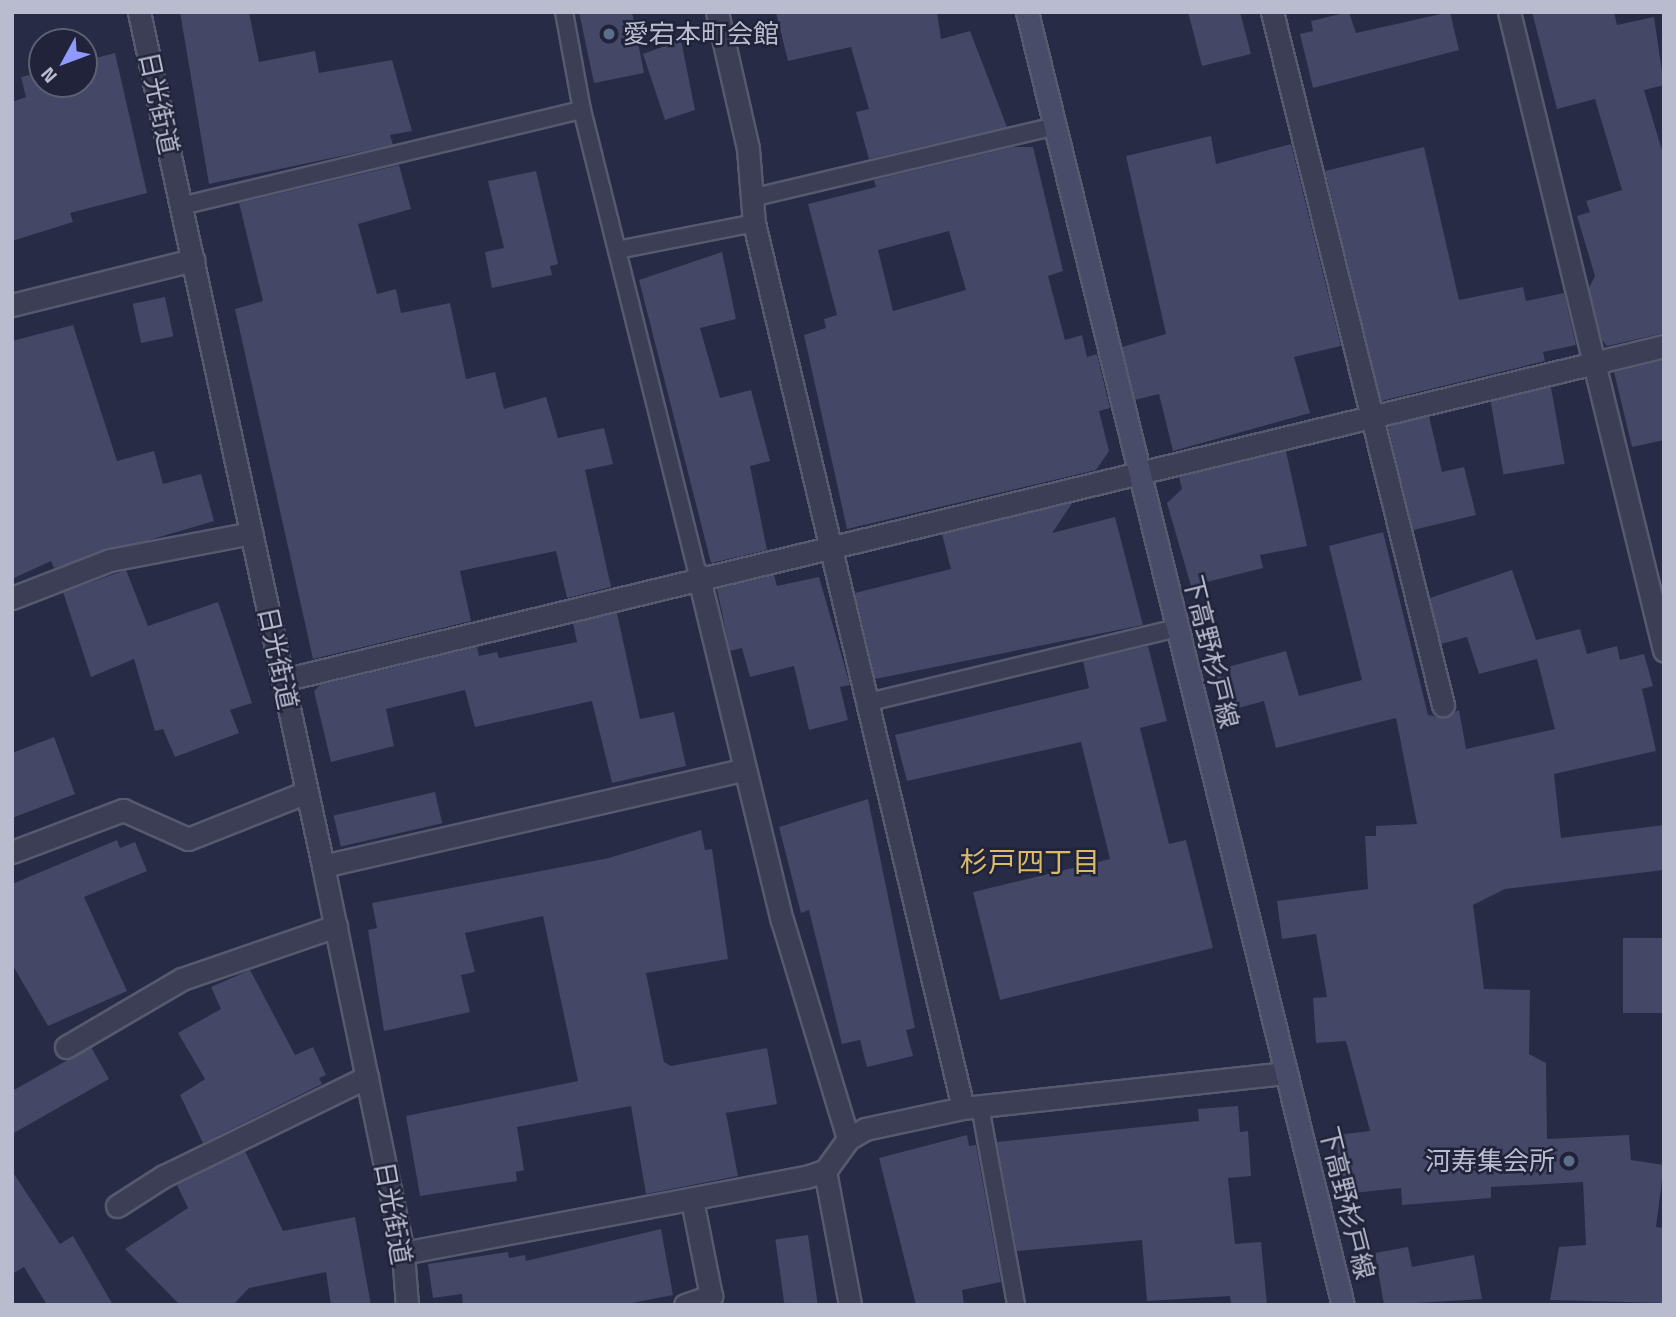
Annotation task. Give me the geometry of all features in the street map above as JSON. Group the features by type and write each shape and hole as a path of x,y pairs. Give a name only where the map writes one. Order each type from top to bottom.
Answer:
{"main road":[{"name":"下高野杉戸線","path":"1027,12 1343,1305"}],"street":[{"name":"日光街道","path":"139,12 336,926 403,1253 407,1305"},
{"path":"717,12 748,149 754,223 869,702 972,1107"},
{"path":"1272,12 1443,705"},
{"path":"1509,12 1664,651"},
{"path":"12,305 193,260"},
{"path":"283,680 830,543 1372,419 1664,346"},
{"path":"12,598 110,560 251,533"},
{"path":"698,575 743,770 848,1139"},
{"path":"323,866 743,770"},
{"path":"12,852 123,810 188,839 307,792"},
{"path":"65,1047 182,979 336,926"},
{"path":"403,1253 692,1200 825,1171 848,1139 864,1129 972,1107 1285,1073"},
{"path":"117,1206 367,1077"},
{"path":"825,1171 850,1305"},
{"path":"685,1305 711,1296 692,1200"}],"lane":[{"path":"564,12 582,110 698,575"},
{"path":"181,206 582,110"},
{"path":"751,198 1055,126"},
{"path":"617,250 754,223"},
{"path":"869,702 1177,628"},
{"path":"972,1107 1016,1305"}],"building":[{"path":"180,12 249,12 259,62 315,51 319,73 392,60 412,131 390,135 393,145 209,184"},
{"path":"579,12 632,12 644,73 594,83"},
{"path":"776,12 937,12 941,39 970,31 1007,127 869,159 856,112 869,109 851,47 788,61"},
{"path":"1188,12 1240,12 1251,54 1202,66"},
{"path":"1349,12 1356,33 1450,12 1459,50 1313,88 1300,34 1313,31 1311,21"},
{"path":"1532,12 1614,12 1617,25 1654,17 1664,85 1644,90 1664,157 1664,333 1607,346 1602,340 1589,288 1595,276 1577,216 1590,212 1586,201 1622,190 1595,99 1557,109"},
{"path":"681,40 695,110 665,120 643,54"},
{"path":"115,53 147,193 70,213 73,222 12,241 12,102 26,97 21,77 28,75 28,98 98,98 98,57"},
{"path":"1211,136 1216,164 1291,144 1341,346 1294,357 1310,413 1173,451 1159,394 1135,400 1122,347 1166,334 1126,156"},
{"path":"1013,147 1033,147 1063,271 1048,276 1065,340 1082,335 1087,357 1097,354 1110,408 1099,411 1109,451 1096,470 847,529 804,335 826,328 824,319 837,315 808,204 876,187 874,180","holes":["949,231 966,290 893,311 878,250"]},
{"path":"1424,147 1459,300 1523,287 1526,301 1564,293 1576,345 1543,352 1545,361 1381,401 1325,171"},
{"path":"399,165 411,209 358,224 377,294 396,289 401,313 450,303 466,379 495,372 504,409 546,397 558,438 604,428 613,464 585,470 611,587 567,598 556,551 460,571 471,621 313,659 235,309 263,301 239,203"},
{"path":"536,171 558,264 550,266 552,275 492,288 485,252 504,248 488,181"},
{"path":"722,252 736,319 700,328 720,398 751,390 770,461 750,466 767,550 711,563 639,280"},
{"path":"165,297 173,336 141,343 133,304"},
{"path":"73,325 117,461 154,451 163,484 201,474 214,521 54,568 51,561 12,579 12,341"},
{"path":"1664,360 1664,440 1632,447 1614,372"},
{"path":"1551,387 1565,464 1503,475 1490,398"},
{"path":"1429,416 1442,472 1464,467 1476,515 1413,530 1388,426"},
{"path":"1286,451 1307,546 1260,555 1263,568 1191,586 1167,503 1182,489 1179,477"},
{"path":"1073,502 1052,533 1115,517 1143,625 875,679 855,593 951,569 942,534"},
{"path":"1383,532 1428,715 1445,718 1459,710 1466,749 1555,729 1537,659 1479,674 1467,637 1441,644 1430,598 1512,570 1536,640 1580,629 1587,654 1617,646 1620,660 1644,654 1653,686 1642,689 1656,751 1554,774 1561,838 1664,825 1664,870 1505,889 1473,905 1484,989 1530,990 1529,1054 1546,1063 1547,1139 1629,1135 1631,1160 1664,1165 1656,1227 1664,1228 1664,1303 1550,1300 1559,1247 1586,1245 1583,1182 1491,1187 1491,1198 1402,1205 1401,1188 1343,1194 1336,1135 1370,1131 1346,1041 1316,1043 1313,998 1327,997 1316,934 1282,939 1277,901 1368,889 1365,836 1376,836 1376,826 1417,824 1396,718 1276,748 1264,701 1227,711 1217,677 1230,673 1228,667 1286,651 1299,696 1362,680 1329,546"},
{"path":"126,570 148,626 218,602 252,703 230,710 239,733 175,757 163,729 155,731 134,659 91,677 63,592"},
{"path":"774,575 777,586 819,577 850,685 840,687 848,720 809,730 794,666 750,677 742,648 730,651 717,589"},
{"path":"617,613 640,719 674,712 686,766 612,783 592,701 475,727 465,690 386,709 394,746 331,762 314,691 320,685 477,647 479,656 497,652 499,658 577,642 573,623"},
{"path":"1148,646 1167,721 1140,728 1169,844 1186,840 1213,948 1000,1000 973,892 1110,859 1081,742 907,781 895,735 1089,688 1083,661"},
{"path":"54,737 75,794 12,818 12,753"},
{"path":"435,792 442,823 341,847 334,815"},
{"path":"868,799 915,1028 906,1030 913,1056 867,1067 860,1040 842,1044 809,910 801,913 779,827"},
{"path":"701,830 705,850 712,849 728,959 646,973 664,1062 671,1066 767,1048 777,1104 726,1113 738,1176 646,1194 631,1106 517,1127 524,1170 516,1172 517,1181 420,1196 406,1116 578,1081 543,916 465,933 475,972 461,975 470,1012 384,1031 368,930 377,928 372,903 609,858"},
{"path":"117,840 120,848 135,842 147,871 84,897 127,991 48,1026 12,964 12,884"},
{"path":"1623,938 1664,938 1664,1013 1623,1013"},
{"path":"250,970 295,1055 313,1047 326,1075 319,1078 322,1084 203,1143 180,1095 205,1079 178,1033 221,1009 211,987"},
{"path":"91,1047 109,1079 12,1134 12,1091"},
{"path":"1238,1106 1240,1132 1248,1131 1251,1176 1228,1178 1235,1244 1261,1242 1267,1305 1231,1305 1230,1296 1147,1301 1142,1240 1017,1251 997,1142 1199,1121 1198,1109"},
{"path":"967,1135 969,1146 976,1145 1001,1282 962,1290 964,1305 916,1305 879,1158"},
{"path":"245,1151 283,1231 355,1217 371,1305 331,1305 326,1272 249,1288 233,1305 180,1305 125,1249 188,1208 177,1185"},
{"path":"12,1171 60,1244 73,1236 113,1305 47,1305 24,1267 12,1274"},
{"path":"661,1229 673,1295 622,1305 463,1305 462,1294 433,1298 428,1264 508,1252 509,1258 525,1255 526,1261"},
{"path":"808,1235 818,1305 785,1305 775,1240"},
{"path":"1408,1247 1412,1267 1474,1255 1482,1299 1384,1305 1375,1253"}],"place":[{"name":"愛宕本町会館","path":"609,34"},
{"name":"河寿集会所","path":"1569,1161"}],"district":[{"name":"杉戸四丁目","path":"1030,862"}]}
